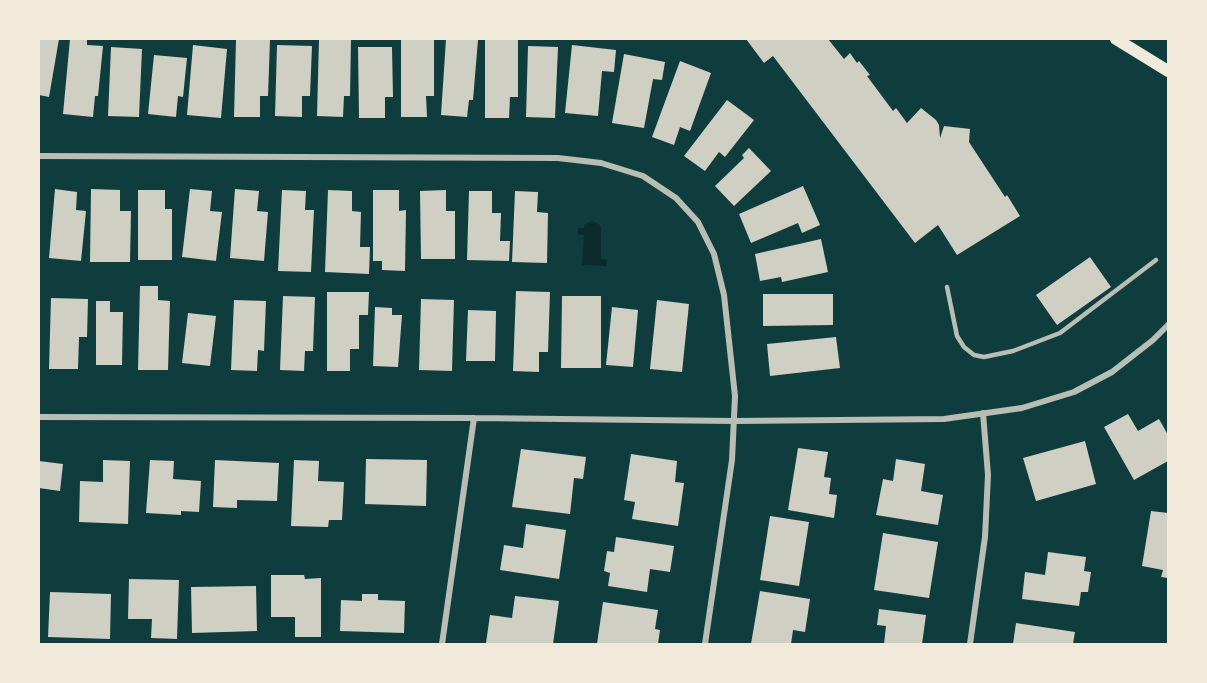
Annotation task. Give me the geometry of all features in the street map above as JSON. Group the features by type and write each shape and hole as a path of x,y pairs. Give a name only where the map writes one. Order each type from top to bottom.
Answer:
{"main road":[{"path":"1116,39 1168,70"}],"street":[{"path":"39,156 558,158 601,163 643,176 676,198 698,222 714,254 724,295 735,396 732,460 705,644"},
{"path":"39,417 734,421 944,419 1022,408 1074,392 1112,372 1154,340 1168,325"},
{"path":"970,644 986,526 988,475 983,413"},
{"path":"442,644 474,418"}],"lane":[{"path":"947,287 957,336 964,347 974,355 984,357 1013,351 1060,333 1156,260"}],"water":[{"path":"592,221 601,228 601,259 607,260 606,266 582,265 584,235 578,234 578,228 584,228 584,225"}],"building":[{"path":"39,39 59,39 49,97 39,95"},
{"path":"70,39 87,39 87,45 103,46 98,96 95,96 93,117 63,114"},
{"path":"319,39 351,39 350,96 344,96 343,117 317,116"},
{"path":"401,39 434,39 434,96 426,96 427,117 401,117"},
{"path":"446,39 478,40 473,100 469,100 467,117 441,115"},
{"path":"485,39 518,39 518,97 510,97 509,118 485,118"},
{"path":"746,39 828,39 844,59 850,53 857,63 859,61 870,75 867,76 893,111 896,108 907,123 921,108 936,120 939,125 940,138 944,126 970,129 969,142 1020,216 957,255 938,225 915,243 773,56 764,63"},
{"path":"236,40 270,40 268,96 260,96 260,117 234,117"},
{"path":"193,45 227,49 221,118 187,115"},
{"path":"277,45 312,46 310,96 302,96 302,117 275,116"},
{"path":"572,45 616,50 614,72 602,71 598,116 565,113"},
{"path":"528,46 558,47 555,118 526,117"},
{"path":"111,47 142,49 139,117 108,116"},
{"path":"358,47 392,47 393,97 385,97 385,118 359,118"},
{"path":"624,54 665,62 662,80 653,79 644,128 612,123"},
{"path":"154,55 187,58 183,97 178,96 176,117 148,114"},
{"path":"680,61 711,73 690,131 680,127 674,145 652,137"},
{"path":"727,100 754,120 725,157 719,152 705,171 684,156"},
{"path":"749,148 771,171 734,206 715,186 744,158 742,155"},
{"path":"803,186 820,225 802,233 798,223 751,243 739,214"},
{"path":"55,189 77,192 76,210 86,211 81,261 49,258"},
{"path":"91,189 120,190 120,211 131,211 130,262 90,262"},
{"path":"190,189 212,191 210,211 222,212 216,261 182,257"},
{"path":"235,189 259,191 257,211 268,212 264,261 230,258"},
{"path":"138,190 165,190 165,209 172,209 172,260 138,260"},
{"path":"282,190 306,191 305,210 314,210 311,272 278,271"},
{"path":"328,190 352,191 352,211 361,212 360,247 370,247 369,274 325,272"},
{"path":"373,190 399,190 399,211 406,210 405,271 382,270 382,261 373,261"},
{"path":"446,190 446,211 455,211 455,259 421,259 420,191"},
{"path":"469,191 492,191 492,213 501,213 500,241 510,241 509,261 467,260"},
{"path":"515,191 538,192 537,212 548,213 547,263 512,262"},
{"path":"821,239 828,272 782,282 781,277 760,281 755,254"},
{"path":"1090,257 1111,287 1057,325 1036,295"},
{"path":"140,286 158,286 158,300 170,301 168,370 138,370"},
{"path":"516,291 550,292 548,352 539,352 539,372 513,371"},
{"path":"327,292 369,292 368,315 359,315 359,349 350,349 350,371 327,371"},
{"path":"763,294 833,294 833,325 763,326"},
{"path":"283,296 315,297 313,351 305,351 304,371 280,370"},
{"path":"562,296 601,296 601,368 561,368"},
{"path":"51,298 88,299 87,337 79,337 78,369 49,369"},
{"path":"421,299 454,300 452,371 419,370"},
{"path":"234,300 266,301 264,351 258,350 257,371 231,370"},
{"path":"657,300 689,304 682,372 650,369"},
{"path":"96,301 110,301 110,312 123,312 122,365 96,365"},
{"path":"375,307 392,308 392,315 402,315 398,367 373,366"},
{"path":"612,307 638,310 633,367 606,365"},
{"path":"468,310 496,311 495,361 466,361"},
{"path":"188,313 216,316 210,366 182,363"},
{"path":"836,337 840,368 770,376 767,344"},
{"path":"1128,414 1138,431 1159,419 1168,435 1168,461 1134,480 1104,427"},
{"path":"1085,441 1096,484 1036,501 1023,458"},
{"path":"798,448 828,452 824,477 831,478 829,494 837,495 834,518 788,510"},
{"path":"521,449 586,457 583,479 574,478 570,514 512,507"},
{"path":"631,454 677,461 675,482 684,483 678,526 632,519 635,502 624,500"},
{"path":"366,459 427,460 426,506 365,504"},
{"path":"896,459 925,464 921,491 943,495 938,525 876,515 883,479 893,481"},
{"path":"103,460 130,461 128,524 79,522 80,481 103,482"},
{"path":"150,460 174,461 173,479 201,481 199,512 181,511 181,515 146,513"},
{"path":"215,460 279,463 277,501 237,500 237,508 213,507"},
{"path":"294,460 319,461 318,481 344,482 342,520 329,520 328,527 291,526"},
{"path":"39,461 63,464 60,491 39,488"},
{"path":"1151,511 1168,513 1168,578 1161,577 1163,570 1142,566"},
{"path":"770,516 809,522 799,586 760,580"},
{"path":"526,524 566,530 559,579 500,570 504,545 523,548"},
{"path":"883,533 938,542 929,598 874,590"},
{"path":"616,537 674,546 670,572 650,569 647,592 608,586 610,573 604,571 607,551 614,552"},
{"path":"1048,552 1086,557 1084,571 1091,572 1088,592 1081,592 1079,606 1022,599 1025,572 1045,575"},
{"path":"271,575 304,575 305,579 321,578 321,637 295,637 295,617 271,617"},
{"path":"129,579 179,580 177,639 151,638 152,619 128,619"},
{"path":"256,586 257,631 192,633 191,587"},
{"path":"760,591 810,599 805,632 793,630 791,644 751,644"},
{"path":"50,592 111,594 110,639 48,637"},
{"path":"362,594 378,594 378,600 405,601 404,633 340,631 341,600 362,601"},
{"path":"515,596 559,601 553,644 486,643 490,615 512,618"},
{"path":"603,602 658,610 655,629 660,630 658,644 597,644"},
{"path":"879,609 926,615 922,644 884,644 886,626 877,625"},
{"path":"1016,623 1075,632 1073,644 1013,644"}]}
